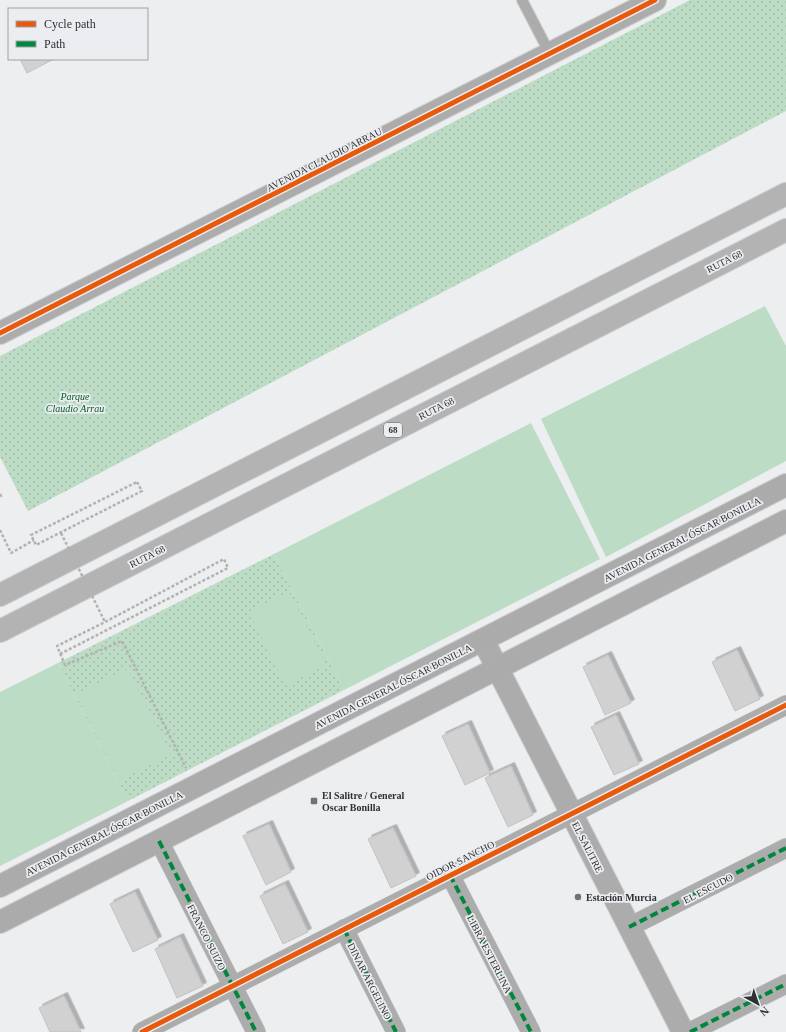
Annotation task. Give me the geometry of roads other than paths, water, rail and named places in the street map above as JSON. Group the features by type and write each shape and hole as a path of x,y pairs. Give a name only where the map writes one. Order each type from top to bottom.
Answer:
{"highway":[{"path":"0,595 786,194"},
{"name":"RUTA 68","path":"0,631 786,230"}],"main road":[{"name":"AVENIDA GENERAL ÓSCAR BONILLA","path":"0,886 786,486"},
{"path":"0,922 786,521"}],"street":[{"name":"AVENIDA CLAUDIO ARRAU","path":"0,333 655,0"},
{"name":"EL SALITRE","path":"483,640 682,1032"},
{"name":"OIDOR SANCHO","path":"142,1032 786,705"},
{"name":"FRANCO SUIZO","path":"159,841 256,1032"},
{"name":"EL ESCUDO","path":"629,928 786,848"},
{"name":"LIBRA ESTERLINA","path":"450,875 531,1032"},
{"name":"DINAR ARGELINO","path":"344,929 396,1032"},
{"path":"690,1032 786,984"}],"lane":[{"path":"522,0 550,54"}],"place":[{"name":"El Salitre / General Oscar Bonilla","path":"314,801"},
{"name":"Estación Murcia","path":"578,897"}],"park label":[{"name":"Parque Claudio Arrau","path":"75,402"}]}
